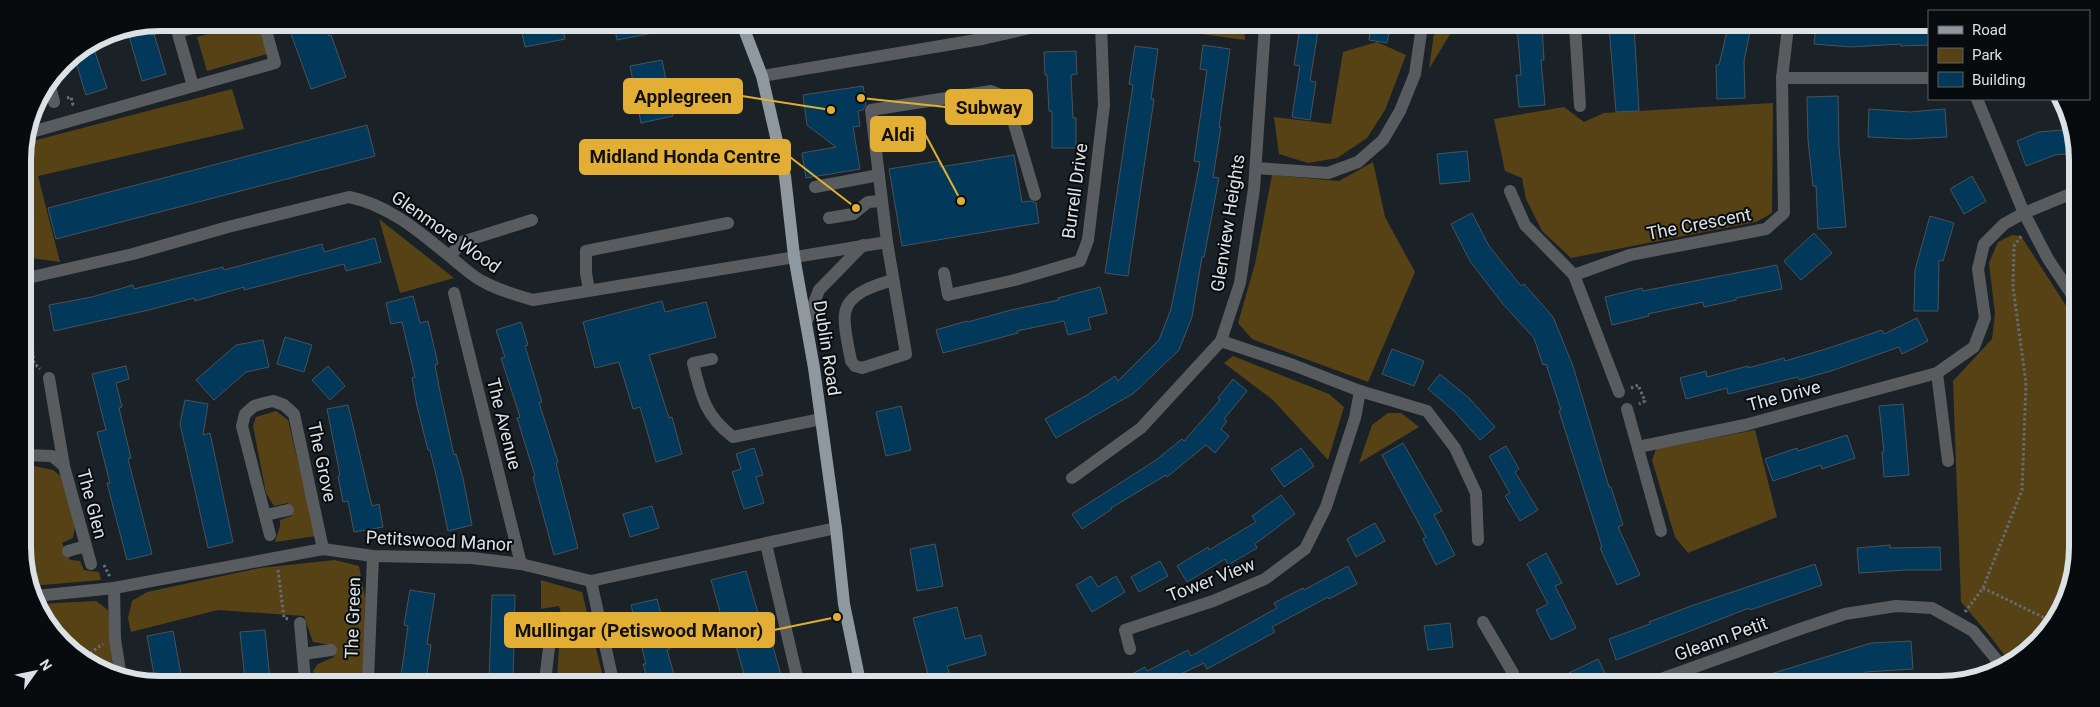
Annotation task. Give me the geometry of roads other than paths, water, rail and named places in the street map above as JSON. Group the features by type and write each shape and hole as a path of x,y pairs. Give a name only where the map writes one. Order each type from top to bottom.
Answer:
{"main road":[{"name":"Dublin Road","path":"745,32 762,76 785,176 794,256 821,419 844,604 859,676"}],"street":[{"name":"Burrell Drive","path":"944,273 948,295 1080,262 1088,240 1104,105 1101,31"},
{"name":"Glenview Heights","path":"1072,478 1141,428 1221,341 1240,282 1254,189 1265,31"},
{"path":"1256,168 1328,173 1358,162 1383,140 1400,111 1415,74 1421,31"},
{"path":"1575,31 1580,106"},
{"name":"The Crescent","path":"1574,275 1630,255 1766,229 1784,213 1782,78 1788,31"},
{"path":"178,32 193,86"},
{"path":"35,131 275,63 266,32"},
{"path":"979,32 982,39"},
{"path":"762,76 982,39 1015,32"},
{"path":"1782,78 1928,78"},
{"path":"894,280 858,294 848,305 844,315 851,361 855,366 862,368 906,354 894,280 887,242 871,110 991,90 1001,95 1008,103 1035,195"},
{"path":"51,92 54,102"},
{"path":"1978,100 2024,214 2048,259 2069,290"},
{"path":"815,187 879,175"},
{"path":"1510,191 1525,225 1574,275 1619,392"},
{"path":"2024,214 2069,195"},
{"name":"Glenmore Wood","path":"32,278 133,254 228,227 349,197 367,200 389,211 481,281 510,294 533,300 887,242"},
{"path":"829,218 853,214 868,202 882,201"},
{"name":"The Drive","path":"1638,447 1745,425 1937,373 1974,347 1985,318 1978,269 1984,244 2004,224 2024,214"},
{"path":"450,256 462,242 532,220"},
{"path":"589,290 586,273 586,251 728,223"},
{"path":"806,322 819,290 862,245"},
{"name":"The Avenue","path":"454,293 521,564"},
{"path":"1221,341 1293,365 1360,391 1426,410 1455,448 1476,493 1478,540"},
{"path":"712,359 693,363 702,400 710,415 722,429 733,437 821,419"},
{"path":"1937,373 1948,461"},
{"path":"49,378 52,407 64,466"},
{"name":"Tower View","path":"1130,649 1125,630 1213,601 1265,579 1305,549 1326,507 1355,418 1360,391"},
{"name":"The Grove","path":"270,535 242,426 245,414 254,406 273,401 284,405 294,414 323,549"},
{"path":"1627,409 1662,531"},
{"name":"The Glen","path":"31,456 52,456 64,466 91,564"},
{"path":"266,515 288,510"},
{"name":"Petitswood Manor","path":"41,595 114,588 323,549 373,556 472,558 521,564 591,580 836,528"},
{"path":"766,544 797,676"},
{"path":"68,551 86,546"},
{"name":"The Green","path":"368,676 373,556"},
{"path":"591,580 612,676"},
{"path":"114,588 115,639 120,669"},
{"name":"Gleann Petit","path":"1674,675 1845,614 1896,606 1932,608 1973,631 1998,661"},
{"path":"1483,622 1512,675"},
{"path":"300,623 305,676"},
{"path":"546,676 551,631"},
{"path":"303,654 331,650"}],"place":[{"name":"Subway","path":"861,98"},
{"name":"Applegreen","path":"831,110"},
{"name":"Aldi","path":"961,201"},
{"name":"Midland Honda Centre","path":"856,208"},
{"name":"Mullingar (Petiswood Manor)","path":"837,617"}]}
